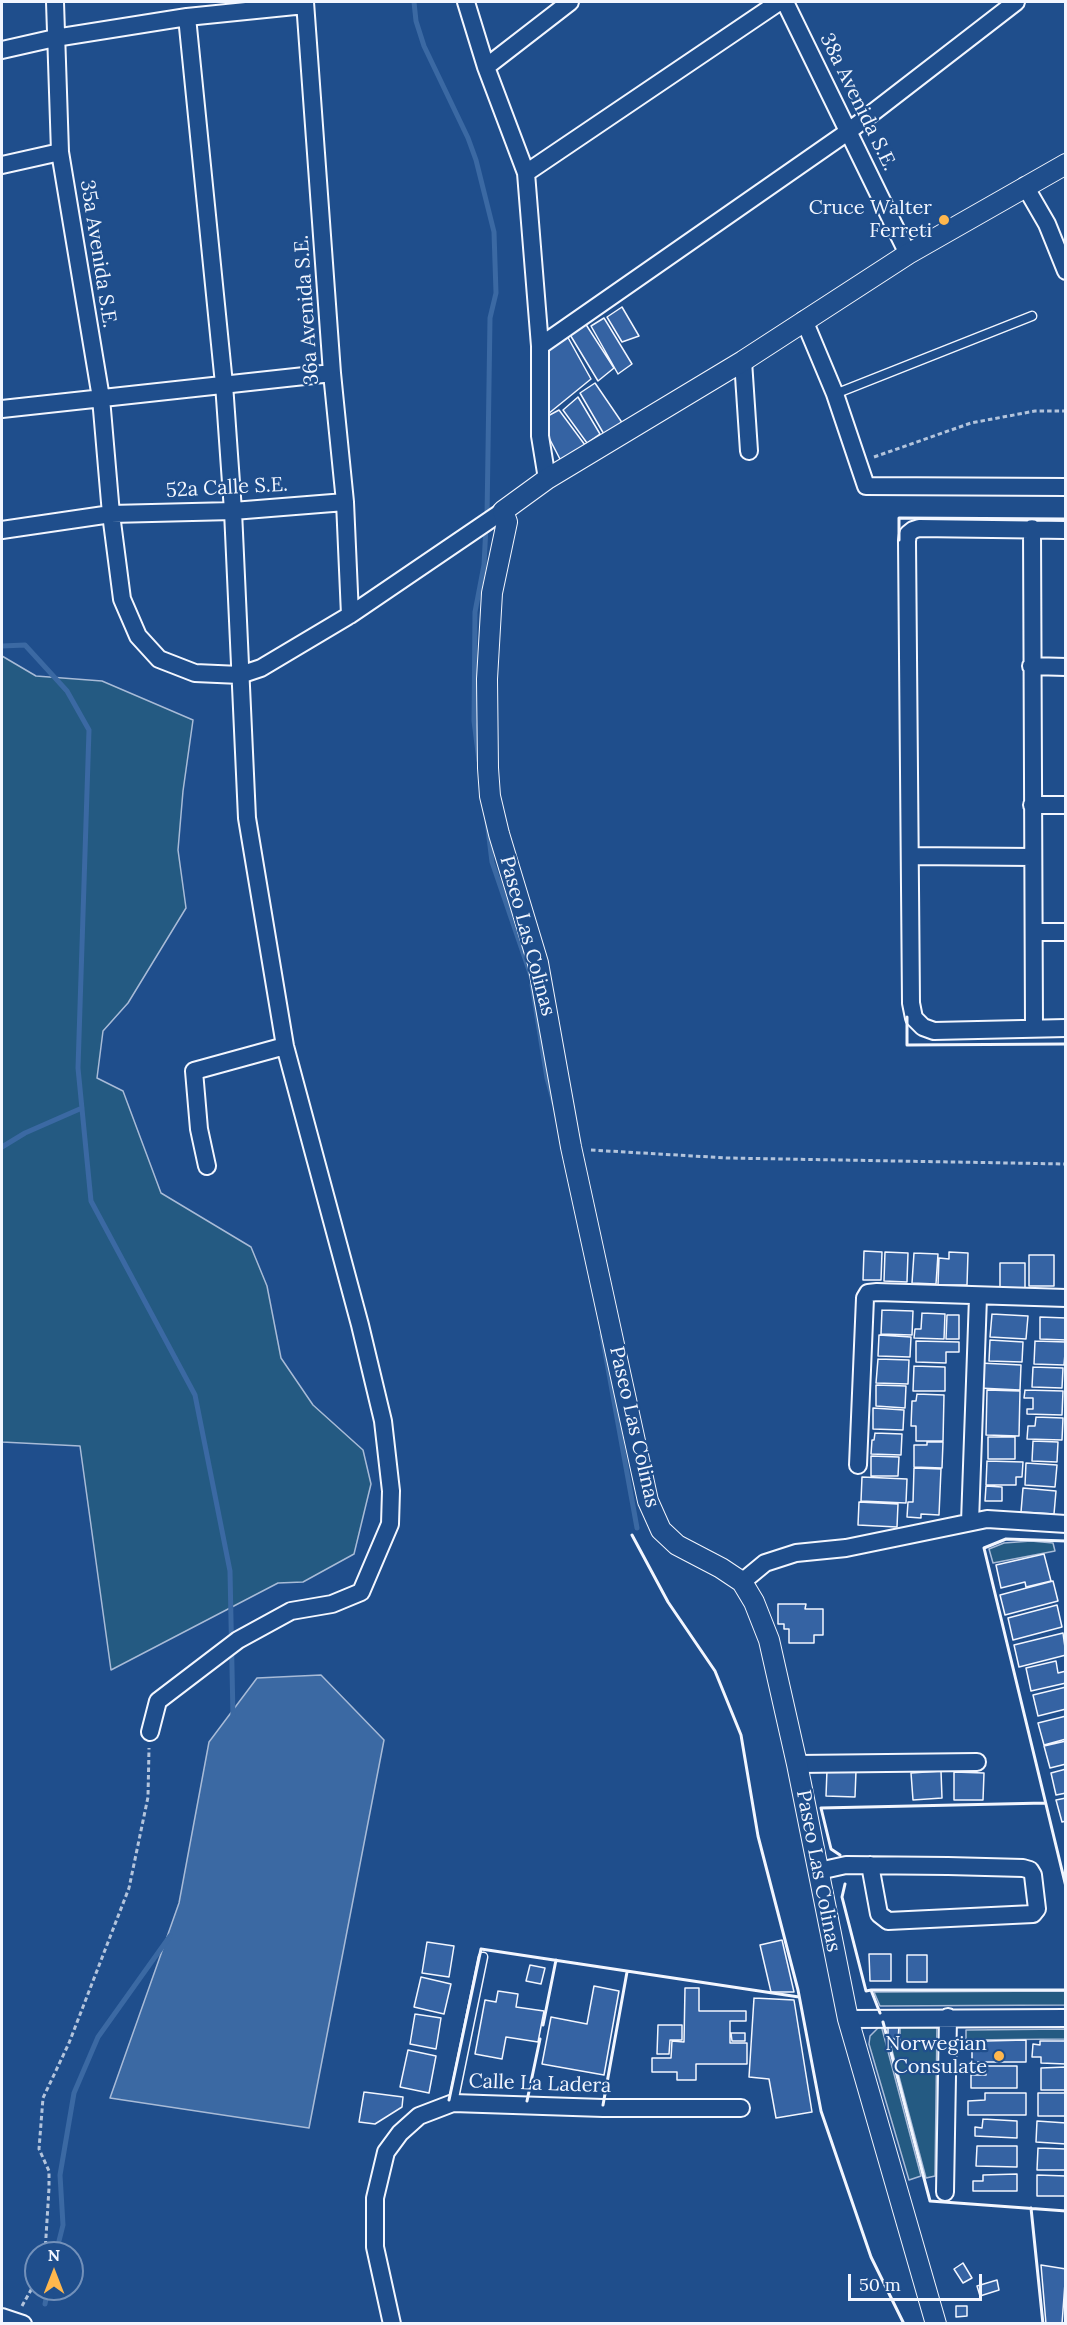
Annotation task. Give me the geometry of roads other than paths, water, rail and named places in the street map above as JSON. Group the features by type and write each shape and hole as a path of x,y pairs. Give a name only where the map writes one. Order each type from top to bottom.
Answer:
{"street":[{"name":"35a Avenida S.E.","path":"55,2 60,152 101,398 111,514 122,598 138,636 159,659 195,674 240,675"},
{"path":"466,2 486,67 526,173 540,346 540,436 547,479"},
{"path":"486,67 570,2"},
{"path":"526,173 779,2"},
{"name":"38a Avenida S.E.","path":"785,2 908,254"},
{"path":"540,346 849,131 1016,2"},
{"path":"2,50 55,38 187,17 305,3"},
{"name":"36a Avenida S.E.","path":"305,3 332,373 345,502 350,615"},
{"path":"150,1732 158,1701 238,1640 291,1611 332,1604 361,1592 390,1524 391,1491 383,1421 357,1314 285,1046 247,818 233,511 224,384 187,17"},
{"path":"2,165 60,152"},
{"path":"240,675 261,668 350,615 547,479 743,361 908,254 1065,164"},
{"path":"1025,186 1047,224 1065,272"},
{"path":"804,320 835,394 866,486 1065,487"},
{"path":"743,361 749,451"},
{"path":"2,409 332,373"},
{"name":"52a Calle S.E.","path":"2,530 111,514 233,511 345,502"},
{"name":"Paseo Las Colinas","path":"499,514 507,522 492,593 487,679 489,786 500,834 538,963 572,1147 648,1501 661,1530 676,1545 721,1568 742,1582 754,1602 769,1640 797,1764 848,2019 936,2324"},
{"path":"1065,530 919,528 908,534 907,541 911,1003 914,1018 922,1027 934,1031 1065,1028"},
{"path":"1032,528 1034,1028"},
{"path":"1031,666 1065,667"},
{"path":"1032,804 1065,805"},
{"path":"911,856 1033,857"},
{"path":"1034,932 1065,933"},
{"path":"207,1166 199,1129 194,1071 285,1046"},
{"path":"858,1465 865,1298 868,1293 1065,1298"},
{"path":"970,1522 978,1297"},
{"path":"742,1582 765,1563 796,1553 846,1548 987,1519 1065,1524"},
{"path":"797,1764 977,1762"},
{"path":"819,1871 846,1865 870,1865 1023,1868 1030,1870 1033,1875 1037,1909 1034,1914 888,1921 879,1914 870,1865"},
{"path":"945,2192 948,2017"},
{"path":"848,2019 1065,2018"},
{"name":"Calle La Ladera","path":"392,2324 375,2247 375,2198 386,2152 400,2133 419,2116 453,2103 613,2108 741,2108"}],"lane":[{"path":"835,394 1032,316"},
{"path":"453,2103 483,1957"}],"waterway":[{"path":"414,2 416,21 424,46 468,138 476,160 494,232 496,293 490,318 487,517"},
{"path":"479,761 474,721 475,612 484,565 486,526"},
{"path":"2,646 25,645 67,691 89,730 78,1068 91,1201 195,1395 230,1571 233,1717"},
{"path":"487,821 492,862 531,976"},
{"path":"532,985 547,1078 554,1103"},
{"path":"2,1147 25,1133 82,1108"},
{"path":"602,1335 637,1528"},
{"path":"59,2241 63,2225 60,2175 74,2093 98,2037 170,1936"}],"place":[{"name":"Cruce Walter Ferreti","path":"944,220"},
{"name":"Norwegian Consulate","path":"999,2056"}]}
